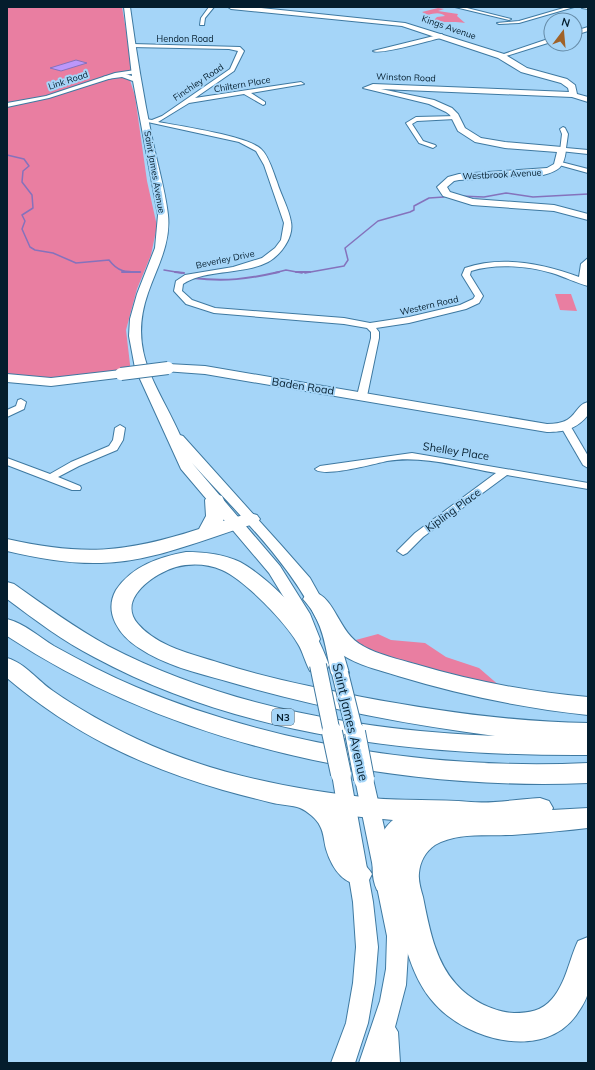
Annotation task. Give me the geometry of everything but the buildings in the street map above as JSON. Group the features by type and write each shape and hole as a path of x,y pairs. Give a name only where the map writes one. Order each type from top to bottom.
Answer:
{"highway":[{"path":"207,532 216,516 215,500"},
{"path":"7,545 49,555 85,557 132,554 160,548 243,521"},
{"path":"318,665 306,639 295,625 269,597 232,566 192,558 180,559 160,565 138,578 131,585 122,601 125,622 131,630 150,644 190,662 244,679 299,693 478,725 552,732 588,732"},
{"name":"N3","path":"7,589 63,629 115,658 171,683 242,706 329,728 410,740 493,746 588,746"},
{"path":"314,599 323,609 339,640 349,648 366,657 421,674 494,693 553,703 588,706"},
{"name":"N3","path":"7,626 61,661 123,692 199,721 299,748 418,767 509,774 588,773"},
{"path":"7,666 53,703 112,737 152,756 243,785 307,798 371,808 469,812"},
{"path":"307,798 328,817 335,830 341,854 350,868 358,874"},
{"path":"387,882 389,843 393,835 401,827 421,816 588,806"},
{"path":"588,818 459,827 439,832 426,838 413,850 407,860 405,875 426,962 437,983 452,1002 471,1015 494,1024 516,1028 546,1022 557,1015 566,1004 573,992 588,950"}],"main road":[{"name":"Saint James Avenue","path":"127,7 135,72 149,122 163,215 163,233 160,250 140,300 136,324 136,346 144,379 172,432 180,455 188,469 215,500 243,521 292,566 314,599 331,636 355,730 364,779 398,936 399,962 385,1027 372,1063"},
{"name":"Kings Avenue","path":"231,7 388,21 418,27 501,56 524,70 569,83 572,87 573,95"},
{"path":"116,74 135,72"},
{"path":"107,77 135,72"},
{"name":"Winston Road","path":"562,150 485,142 464,132 449,110 438,105 370,91 367,88 373,86 573,95 588,100"},
{"path":"561,164 562,150"},
{"name":"Westbrook Avenue","path":"561,164 556,169 543,172 459,177 445,182 442,187 446,194 454,198 472,202 554,208 588,217"},
{"name":"Baden Road","path":"7,378 51,382 168,368 205,370 540,427 566,428"},
{"path":"566,428 578,420 588,406"},
{"name":"Saint James Avenue","path":"172,432 243,521 293,595 308,627 318,665 341,774 364,902 367,947 364,983 357,1024 343,1063"},
{"path":"385,1027 388,1063"}],"street":[{"path":"202,24 203,18 212,7"},
{"path":"457,7 519,22"},
{"path":"499,23 519,22 572,7"},
{"path":"584,7 588,8"},
{"path":"376,51 411,45 442,36"},
{"path":"501,56 543,43"},
{"name":"Hendon Road","path":"133,46 238,48"},
{"name":"Finchley Road","path":"149,122 164,117 232,70 241,52 238,48"},
{"name":"Link Road","path":"7,105 47,97 116,74"},
{"name":"Chiltern Place","path":"187,101 301,84"},
{"path":"244,92 263,103"},
{"path":"433,146 421,142 409,123 416,119 455,117"},
{"name":"Beverley Drive","path":"149,122 241,141 255,147 262,154 267,165 288,223 282,246 272,256 244,267 188,277 182,280 178,286 178,291 182,296 197,306 214,310 355,322 370,326"},
{"path":"563,129 565,134 562,150 588,152"},
{"path":"561,164 588,171"},
{"path":"585,282 585,264 588,260"},
{"name":"Western Road","path":"370,326 416,319 470,305 479,296 466,275 468,270 477,267 515,265 538,266 557,271 585,282"},
{"path":"362,396 375,338 375,332 370,326"},
{"path":"7,414 21,407 21,402"},
{"path":"50,478 75,464 112,448 118,440 120,428"},
{"path":"566,428 588,465"},
{"name":"Shelley Place","path":"320,469 345,468 406,456 588,486"},
{"path":"7,461 76,488"},
{"name":"Kipling Place","path":"403,551 418,535 505,472"}],"shaded area":[{"path":"7,7 122,7 132,65 129,77 135,96 147,181 157,226 151,255 137,289 126,330 131,373 64,381 7,377"},
{"path":"438,8 444,9 438,11 458,14 457,16 465,23 432,22 437,17 445,16 437,13 428,15 422,12"},
{"path":"76,60 87,63 61,71 50,68"},
{"path":"555,294 571,294 577,311 560,310"},
{"path":"378,634 391,640 425,643 446,657 479,668 501,687 375,654 352,641"}],"waterway":[{"path":"7,155 24,159 29,166 23,171 22,182 32,195 33,208 22,215 25,221 22,229 30,247 35,250 53,253 76,263 109,260 119,269 130,272"},
{"path":"459,196 484,197 506,193 533,197 588,194"},
{"path":"305,273 344,266 348,260 345,248 378,221 410,212 414,210 414,206 429,198 444,197"},
{"path":"164,270 178,272"},
{"path":"275,273 286,270 297,272"},
{"path":"122,272 130,272"},
{"path":"130,272 140,272"},
{"path":"178,272 184,273"},
{"path":"178,272 182,273"},
{"path":"297,272 310,272"},
{"path":"297,272 302,273"},
{"path":"193,278 216,280 236,279 275,273"}]}
